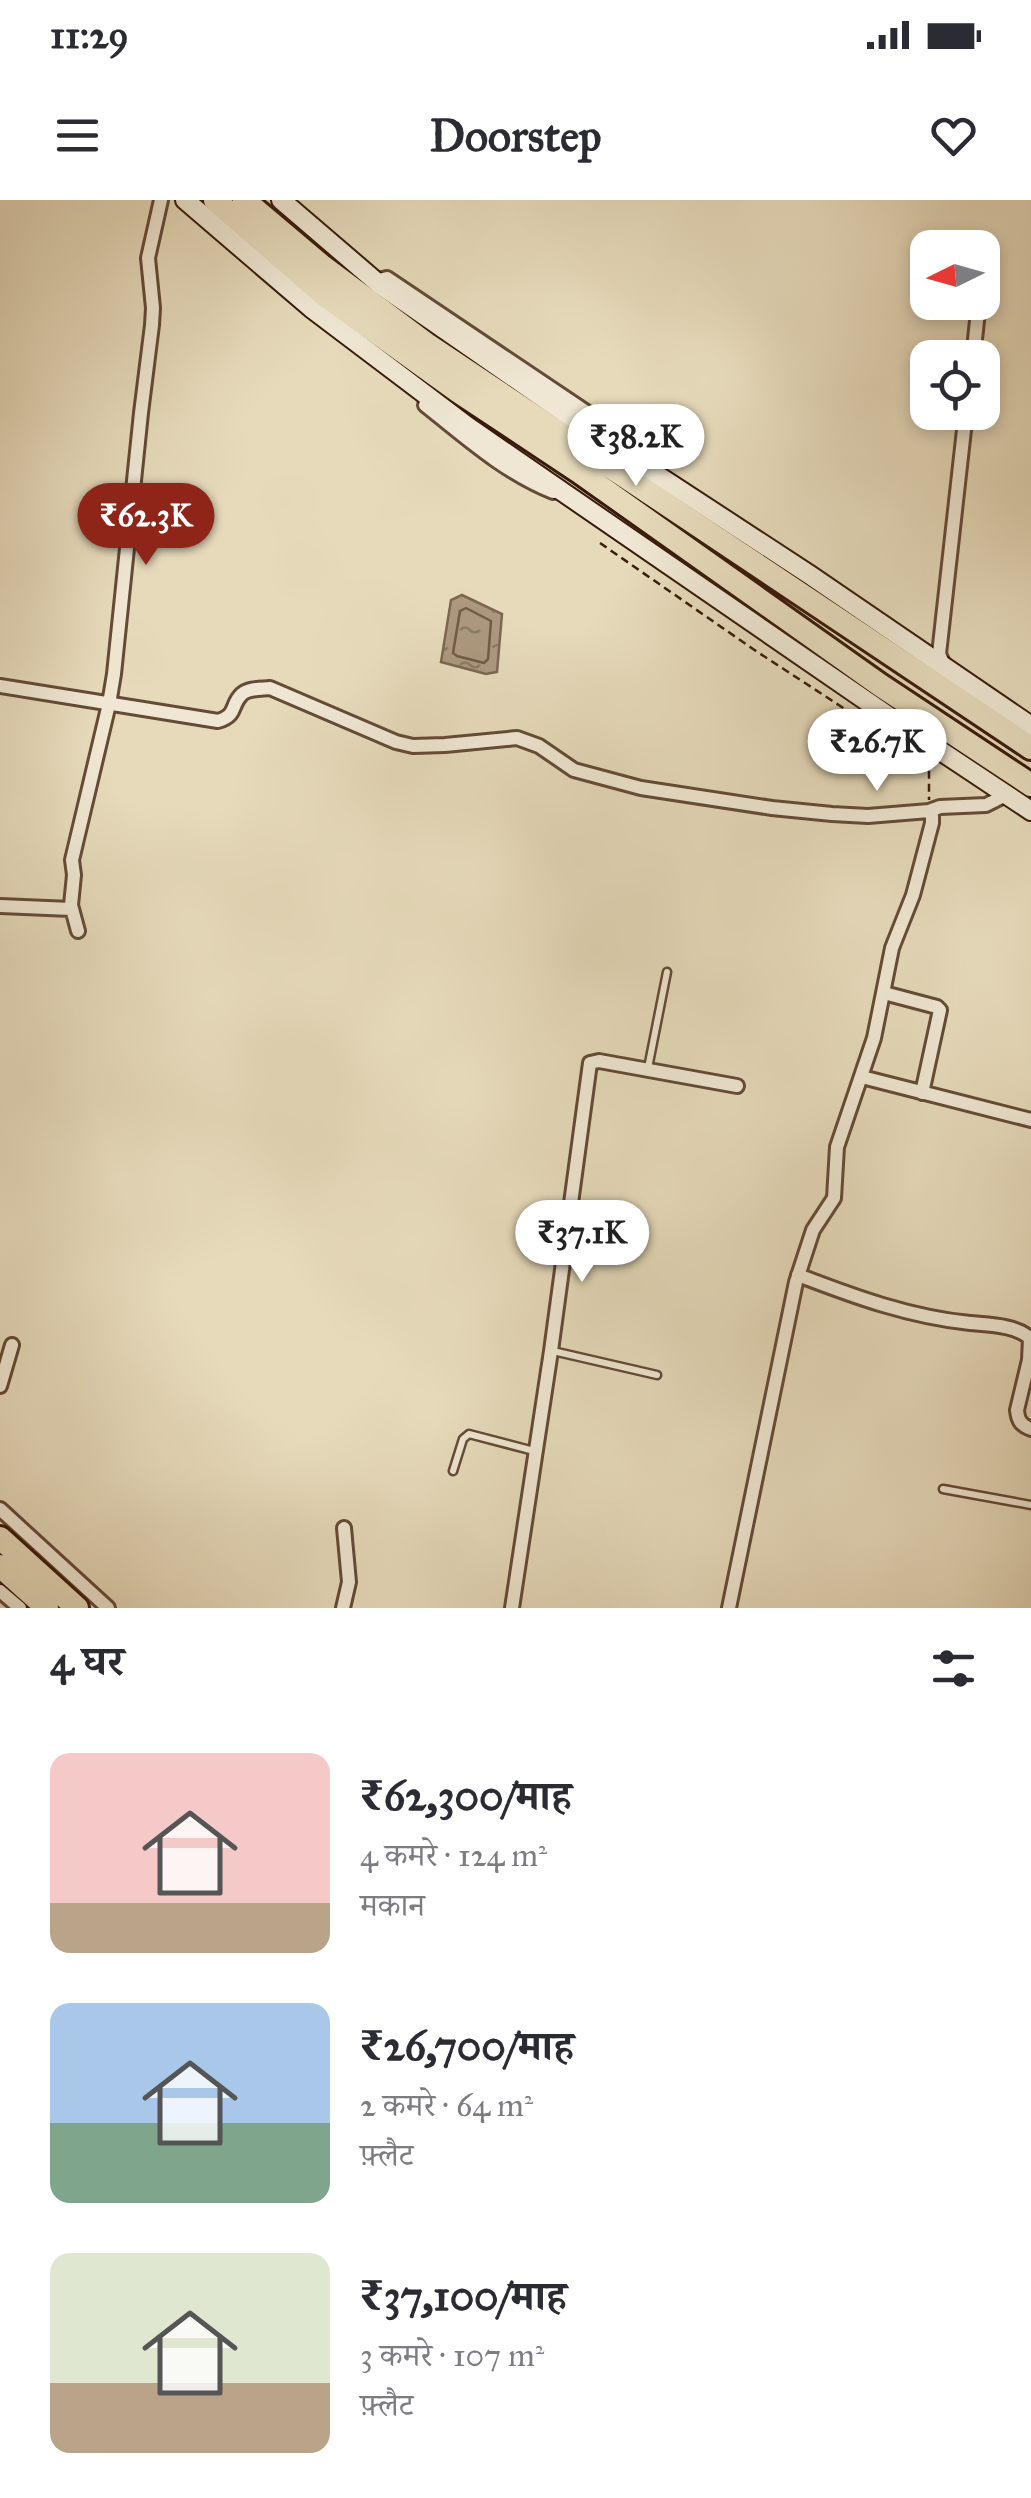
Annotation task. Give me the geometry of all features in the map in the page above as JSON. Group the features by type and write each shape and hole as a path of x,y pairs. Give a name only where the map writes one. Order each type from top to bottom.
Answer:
{"highway":[{"path":"215,200 324,294 459,392 578,470 880,684 1031,785"},
{"path":"244,200 320,265 428,346 1031,748"},
{"path":"0,1538 78,1608"},
{"path":"0,1566 47,1608"}],"street":[{"path":"78,931 71,909 72,860 110,704 152,325 148,258 161,200"},
{"path":"185,200 311,308 467,426 1031,811"},
{"path":"281,200 375,281 1031,726"},
{"path":"944,665 939,654 964,430"},
{"path":"0,686 218,721 230,716 242,694 270,688 396,742 445,745 517,738 539,746 574,770 641,788 758,806 868,816 986,805 1006,796"},
{"path":"728,1608 798,1275 813,1230 834,1198 838,1147 862,1077 892,948 913,896 932,823 929,811"},
{"path":"0,906 71,909"},
{"path":"884,993 940,1010 922,1093"},
{"path":"512,1608 552,1350 588,1068 594,1060 737,1086"},
{"path":"862,1077 1031,1120"},
{"path":"798,1275 886,1308 1026,1334 1030,1338 1029,1360 1017,1410 1022,1424 1031,1428"},
{"path":"0,1386 12,1345"},
{"path":"0,1508 108,1608"},
{"path":"343,1608 348,1582 344,1528"},
{"path":"0,1591 20,1608"}],"lane":[{"path":"648,1070 667,972"},
{"path":"552,1350 657,1375"},
{"path":"453,1471 463,1439 469,1434 535,1451"},
{"path":"943,1488 1031,1504"}],"path":[{"path":"600,543 929,764 929,811"}],"water":[{"path":"462,595 502,614 497,672 486,674 441,662 451,600"}]}
